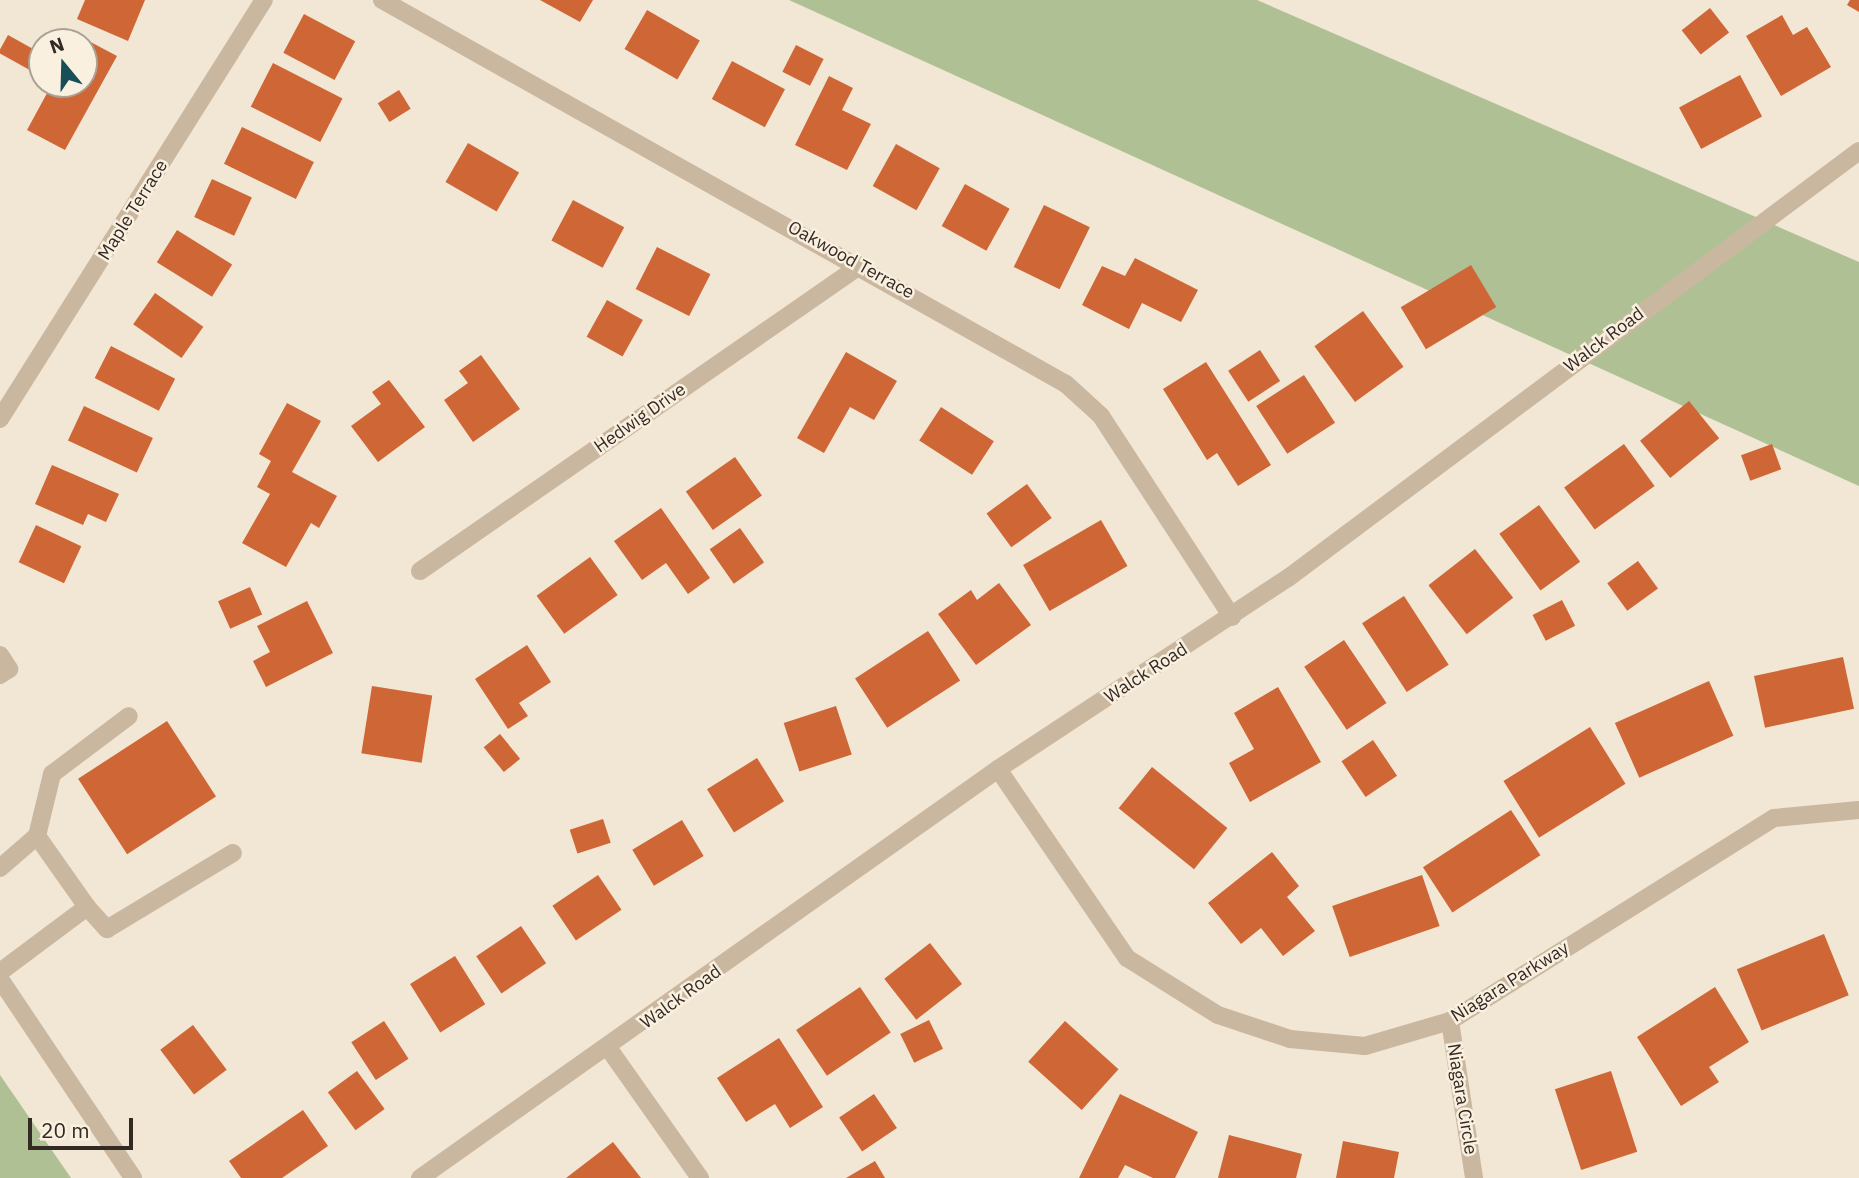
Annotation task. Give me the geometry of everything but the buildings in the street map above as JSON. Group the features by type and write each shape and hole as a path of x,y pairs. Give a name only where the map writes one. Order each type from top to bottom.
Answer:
{"street":[{"name":"Maple Terrace","path":"0,419 264,0"},
{"name":"Oakwood Terrace","path":"382,0 861,265 1066,384 1101,416 1232,617"},
{"name":"Walck Road","path":"420,1178 609,1049 998,769 1232,617 1859,151"},
{"name":"Hedwig Drive","path":"420,570 861,265"},
{"path":"0,655 9,669 0,675"},
{"path":"0,868 37,836 52,774 129,716"},
{"name":"Niagara Parkway","path":"998,769 1127,958 1168,989 1218,1015 1290,1039 1365,1046 1450,1021 1774,818 1859,810"},
{"path":"37,836 87,907 107,929 233,853"},
{"path":"0,972 87,907"},
{"path":"0,979 134,1178"},
{"name":"Niagara Circle","path":"1450,1021 1474,1178"},
{"path":"609,1049 700,1178"}],"green space":[{"path":"789,0 1257,0 1859,262 1859,486"},
{"path":"0,1075 71,1178 0,1178"}]}
